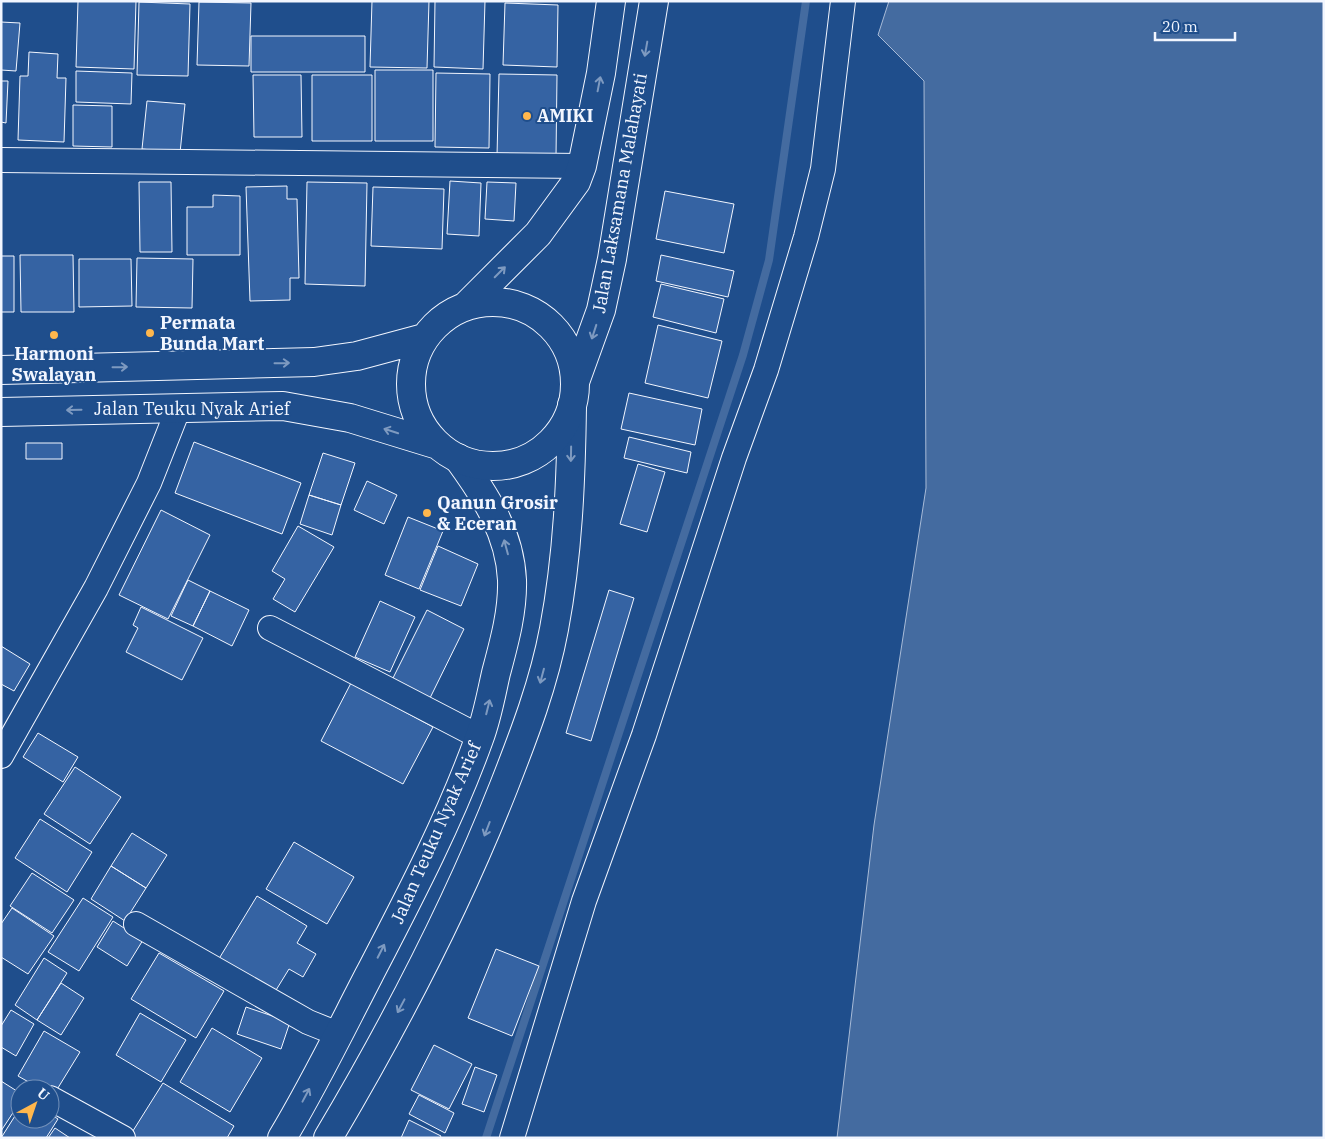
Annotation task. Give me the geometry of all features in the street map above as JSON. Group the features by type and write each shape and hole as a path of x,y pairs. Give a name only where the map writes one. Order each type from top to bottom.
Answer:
{"main road":[{"path":"466,306 538,234 576,182 582,166 601,73 611,1"},
{"name":"Jalan Laksamana Malahayati","path":"574,394 601,310 612,259 654,1"},
{"path":"328,1138 362,1081 412,986 482,841 525,731 554,628 570,504 574,394 571,360 562,340 548,323 530,311 509,303 488,302 466,306 450,313 436,324 424,338 414,358 410,382 413,405 423,427 448,451 481,465 505,465 528,458 548,445 563,427 574,394"},
{"path":"1,370 314,362 357,356 424,338"},
{"name":"Jalan Teuku Nyak Arief","path":"1,412 283,406 350,418 448,451 486,497 499,523 507,550 512,580 509,616 480,737 456,799 402,912 282,1138"}],"street":[{"path":"512,1138 584,901 644,735 734,458 766,370 806,237 823,169 843,1"},
{"path":"1,160 582,166"},
{"path":"1,756 96,588 148,483 179,407"},
{"path":"270,628 480,737"},
{"path":"136,924 308,1022 338,1034"},
{"path":"60,1103 123,1138"}],"water":[{"path":"889,1 1324,1 1324,1138 837,1138 874,825 926,488 924,81 878,35"}],"building":[{"path":"78,1 136,1 134,69 76,67"},
{"path":"372,1 429,1 427,68 370,67"},
{"path":"435,1 485,1 483,69 434,67"},
{"path":"139,2 190,4 188,76 137,75"},
{"path":"199,2 251,3 249,66 197,65"},
{"path":"505,3 558,5 557,67 503,65"},
{"path":"1,22 20,23 16,71 1,70"},
{"path":"251,36 365,36 365,72 251,72"},
{"path":"29,52 58,54 57,78 66,78 64,142 18,140 20,76 28,76"},
{"path":"375,70 433,70 433,141 375,141"},
{"path":"76,71 132,73 131,104 76,102"},
{"path":"436,73 490,74 489,148 435,147"},
{"name":"AMIKI","path":"499,74 557,75 556,157 497,156"},
{"path":"253,75 301,75 302,137 254,137"},
{"path":"312,75 372,75 372,141 312,141"},
{"path":"1,81 8,81 6,123 1,122"},
{"path":"147,101 185,104 180,153 142,149"},
{"path":"73,105 112,106 112,147 73,146"},
{"path":"450,181 481,183 479,236 447,234"},
{"path":"139,182 171,182 172,252 140,252"},
{"path":"307,182 367,183 365,286 305,284"},
{"path":"487,182 516,183 514,221 485,219"},
{"path":"287,186 287,199 297,199 299,278 290,278 290,300 250,301 246,187"},
{"path":"373,187 444,189 442,249 371,246"},
{"path":"665,191 734,204 724,253 656,239"},
{"path":"213,195 240,196 240,255 187,255 187,207 213,207"},
{"path":"20,255 73,255 74,312 21,312"},
{"path":"661,255 734,271 728,297 656,281"},
{"path":"1,256 14,256 14,312 1,312"},
{"path":"137,258 193,259 192,308 136,307"},
{"path":"79,259 131,259 132,306 79,307"},
{"path":"661,284 724,299 716,333 653,317"},
{"path":"658,325 722,341 708,398 645,383"},
{"path":"629,393 702,409 695,445 621,429"},
{"path":"629,437 691,452 687,473 624,458"},
{"path":"194,442 301,483 282,534 175,493"},
{"path":"26,443 62,443 62,459 26,459"},
{"path":"323,453 355,463 341,505 309,495"},
{"path":"638,464 665,472 647,532 620,524"},
{"path":"367,481 397,495 384,524 354,510"},
{"path":"309,495 341,505 332,535 300,524"},
{"path":"161,510 210,535 168,619 119,595"},
{"path":"408,517 443,531 419,589 385,575"},
{"path":"298,526 334,547 295,612 273,599 285,579 272,571"},
{"path":"438,546 478,564 461,606 420,590"},
{"path":"188,580 210,591 193,626 171,616"},
{"path":"609,590 634,598 591,741 566,733"},
{"path":"210,591 249,610 232,646 193,626"},
{"path":"380,601 415,617 390,672 355,657"},
{"path":"141,607 203,638 182,680 126,652 138,628 133,625"},
{"path":"427,610 464,629 430,698 392,680"},
{"path":"1,646 30,664 14,691 1,684"},
{"path":"351,683 433,727 403,784 321,741"},
{"path":"38,733 78,757 63,782 23,757"},
{"path":"75,767 121,797 90,844 44,814"},
{"path":"40,819 92,852 67,892 15,858"},
{"path":"132,833 167,855 146,888 111,866"},
{"path":"294,842 354,877 327,924 266,889"},
{"path":"111,866 146,888 125,921 91,899"},
{"path":"32,873 74,900 52,933 10,906"},
{"path":"257,896 307,926 297,943 316,954 303,977 289,969 273,995 217,962"},
{"path":"83,898 113,917 79,971 48,952"},
{"path":"12,908 54,936 28,974 1,957 1,924"},
{"path":"113,921 143,940 127,966 97,947"},
{"path":"496,949 539,966 512,1036 468,1018"},
{"path":"159,953 224,991 196,1038 131,999"},
{"path":"44,958 67,973 37,1020 15,1005"},
{"path":"61,983 84,998 61,1035 37,1020"},
{"path":"246,1007 290,1022 281,1049 237,1034"},
{"path":"11,1010 34,1024 16,1056 1,1047 1,1026"},
{"path":"140,1013 186,1040 161,1082 116,1055"},
{"path":"212,1028 262,1058 230,1112 180,1082"},
{"path":"44,1031 80,1052 60,1085 60,1079 23,1079 18,1076"},
{"path":"434,1045 472,1064 449,1109 411,1090"},
{"path":"475,1067 497,1075 484,1112 462,1104"},
{"path":"1,1081 10,1087 10,1117 1,1131"},
{"path":"163,1083 234,1126 227,1138 137,1138 131,1134"},
{"path":"419,1095 454,1113 445,1133 409,1114"},
{"path":"409,1120 441,1136 440,1138 401,1138"},
{"path":"10,1124 10,1129 52,1129 46,1138 1,1138"},
{"path":"54,1129 56,1129 70,1138 48,1138"}],"waterway":[{"path":"486,1138 743,355 769,260 806,1"}],"place":[{"name":"AMIKI","path":"527,116"},
{"name":"Permata Bunda Mart","path":"150,333"},
{"name":"Harmoni Swalayan","path":"54,335"},
{"name":"Qanun Grosir & Eceran","path":"427,513"}]}
